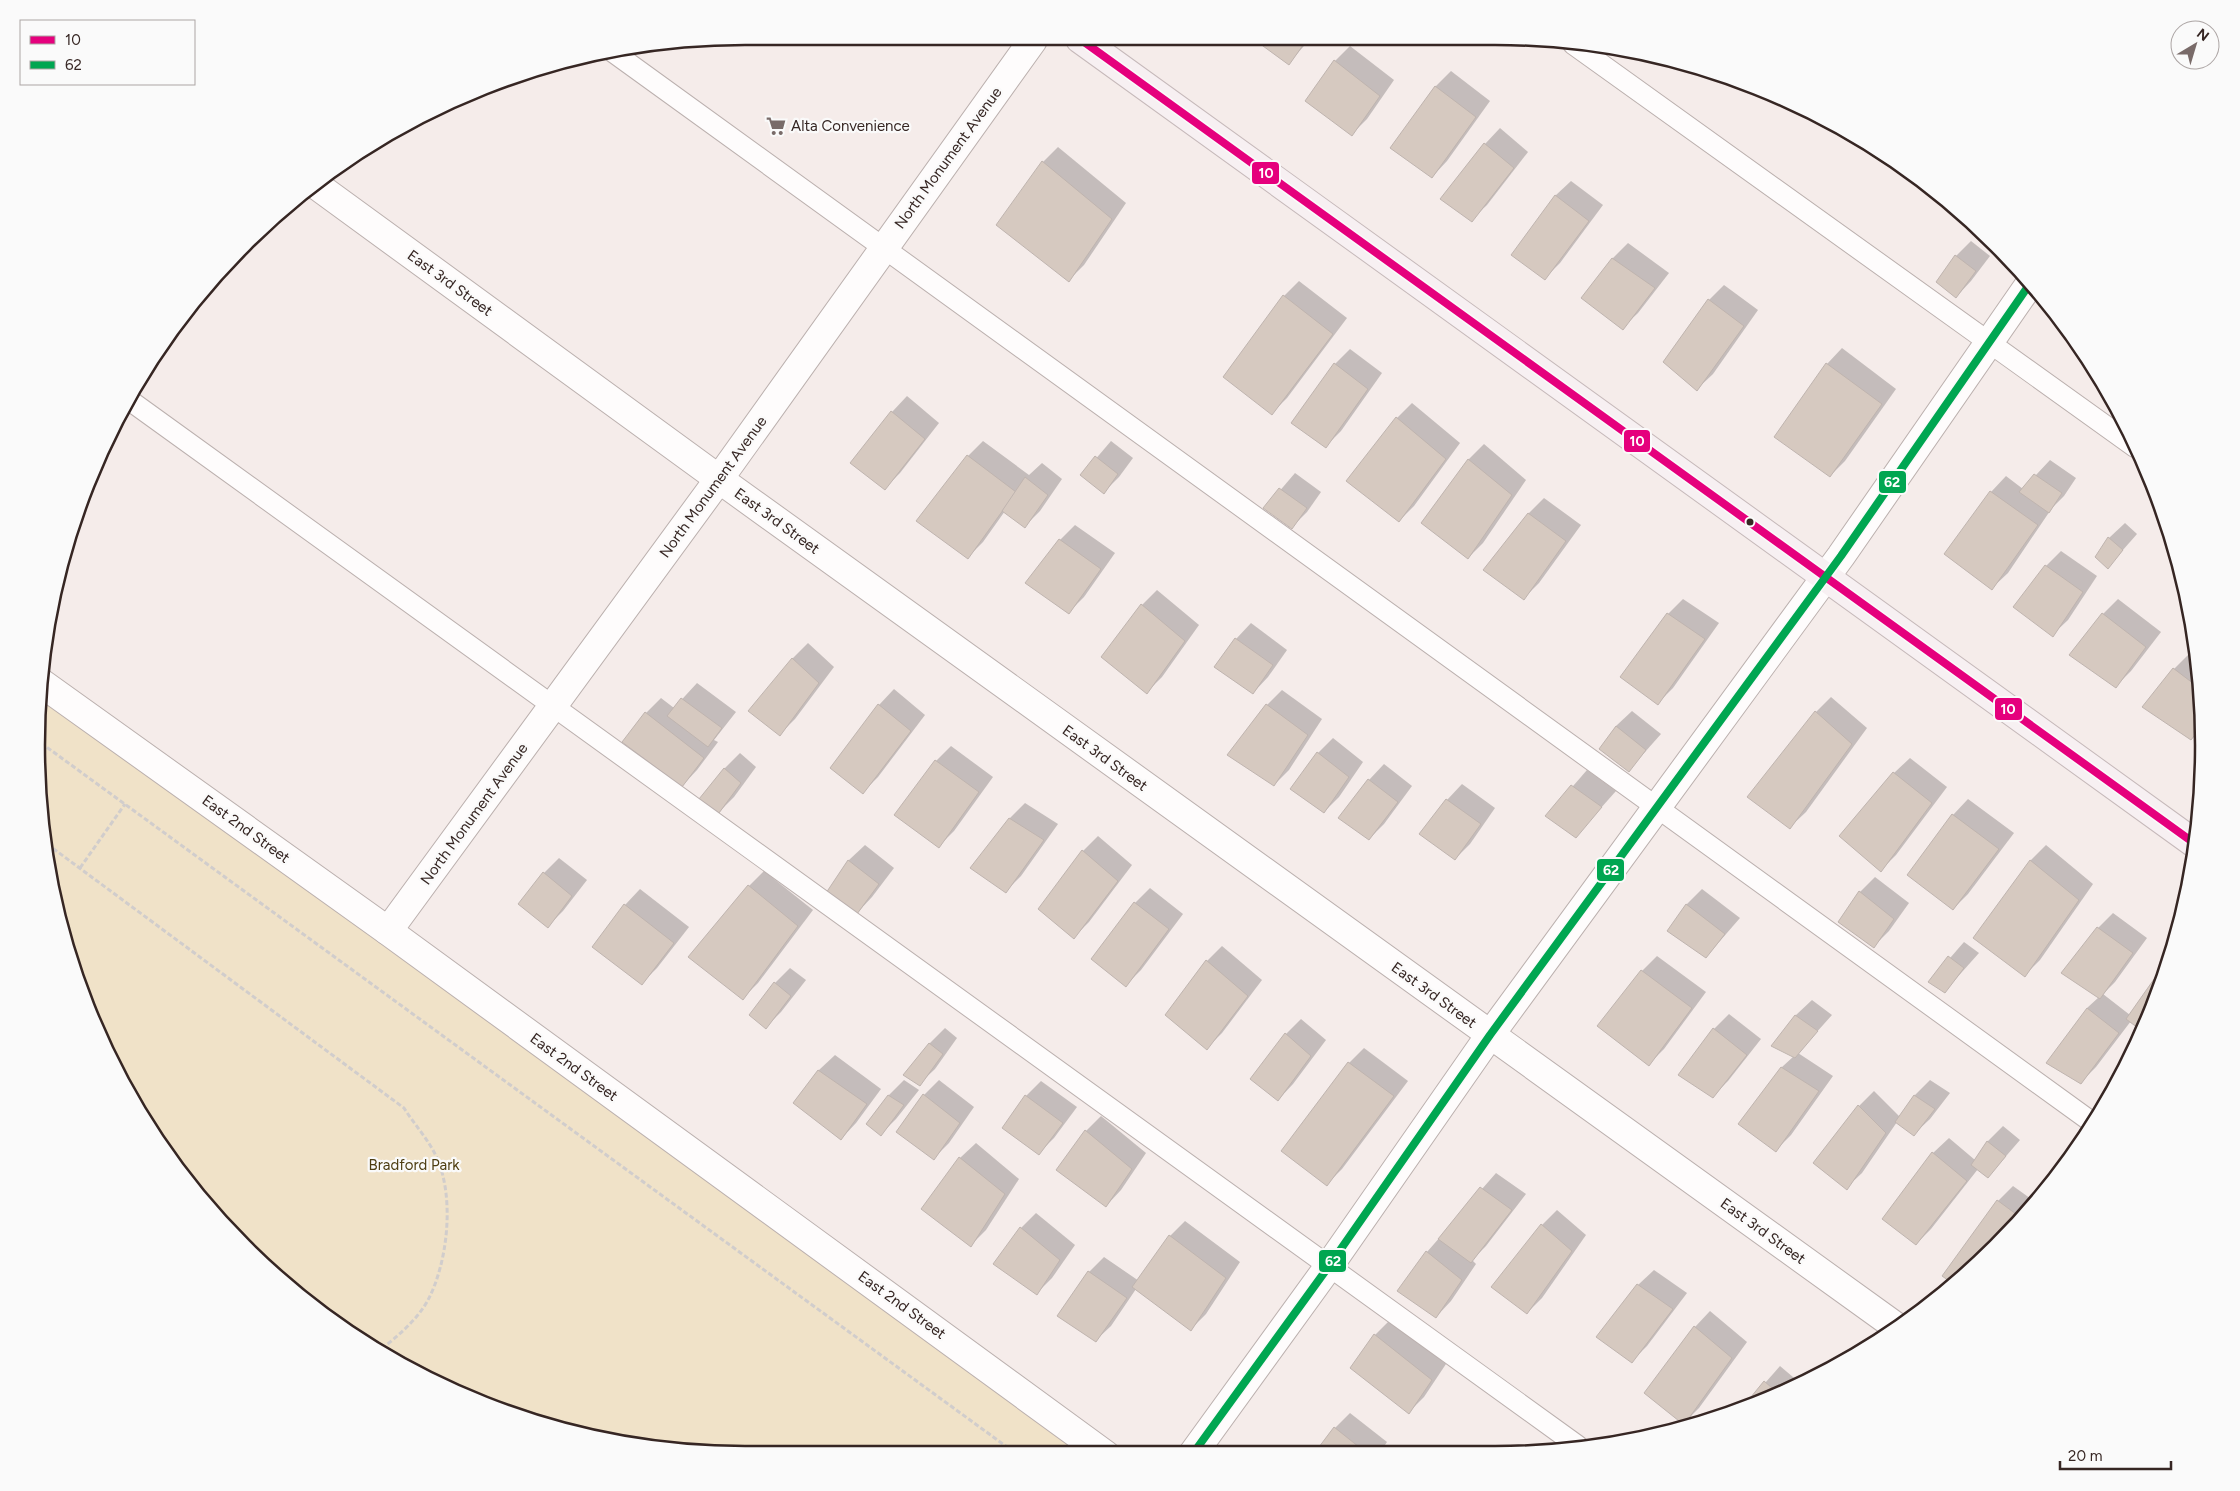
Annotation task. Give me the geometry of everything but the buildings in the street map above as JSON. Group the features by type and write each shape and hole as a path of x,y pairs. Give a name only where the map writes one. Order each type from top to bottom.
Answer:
{"main road":[{"path":"1088,45 2189,839"}],"street":[{"name":"North Monument Avenue","path":"388,931 719,479 1029,45"},
{"name":"East 3rd Street","path":"321,189 719,479 1891,1323"},
{"path":"1199,1446 1329,1266 1490,1036 1826,577 2026,290"},
{"name":"East 2nd Street","path":"47,687 388,931 1094,1446"}],"lane":[{"path":"1582,51 2125,440"},
{"path":"619,56 2087,1119"},
{"path":"134,404 1572,1442"}],"path":[{"path":"45,746 1006,1446"},
{"path":"80,868 126,804"},
{"path":"53,848 404,1108 436,1157 446,1192 446,1239 440,1273 427,1302 403,1331 385,1346"}],"green space":[{"name":"Bradford Park","path":"47,687 1094,1446 700,1445 609,1433 520,1409 477,1393 395,1352 356,1328 284,1272 250,1241 219,1207 163,1135 117,1055 98,1014 82,971 58,882 46,791 45,746"}],"transit line":[{"name":"10","path":"1088,45 2189,839"},
{"name":"62","path":"1199,1446 1329,1266 1490,1035 1841,556 2026,290"}],"place":[{"name":"Alta Convenience","path":"776,126"}]}
